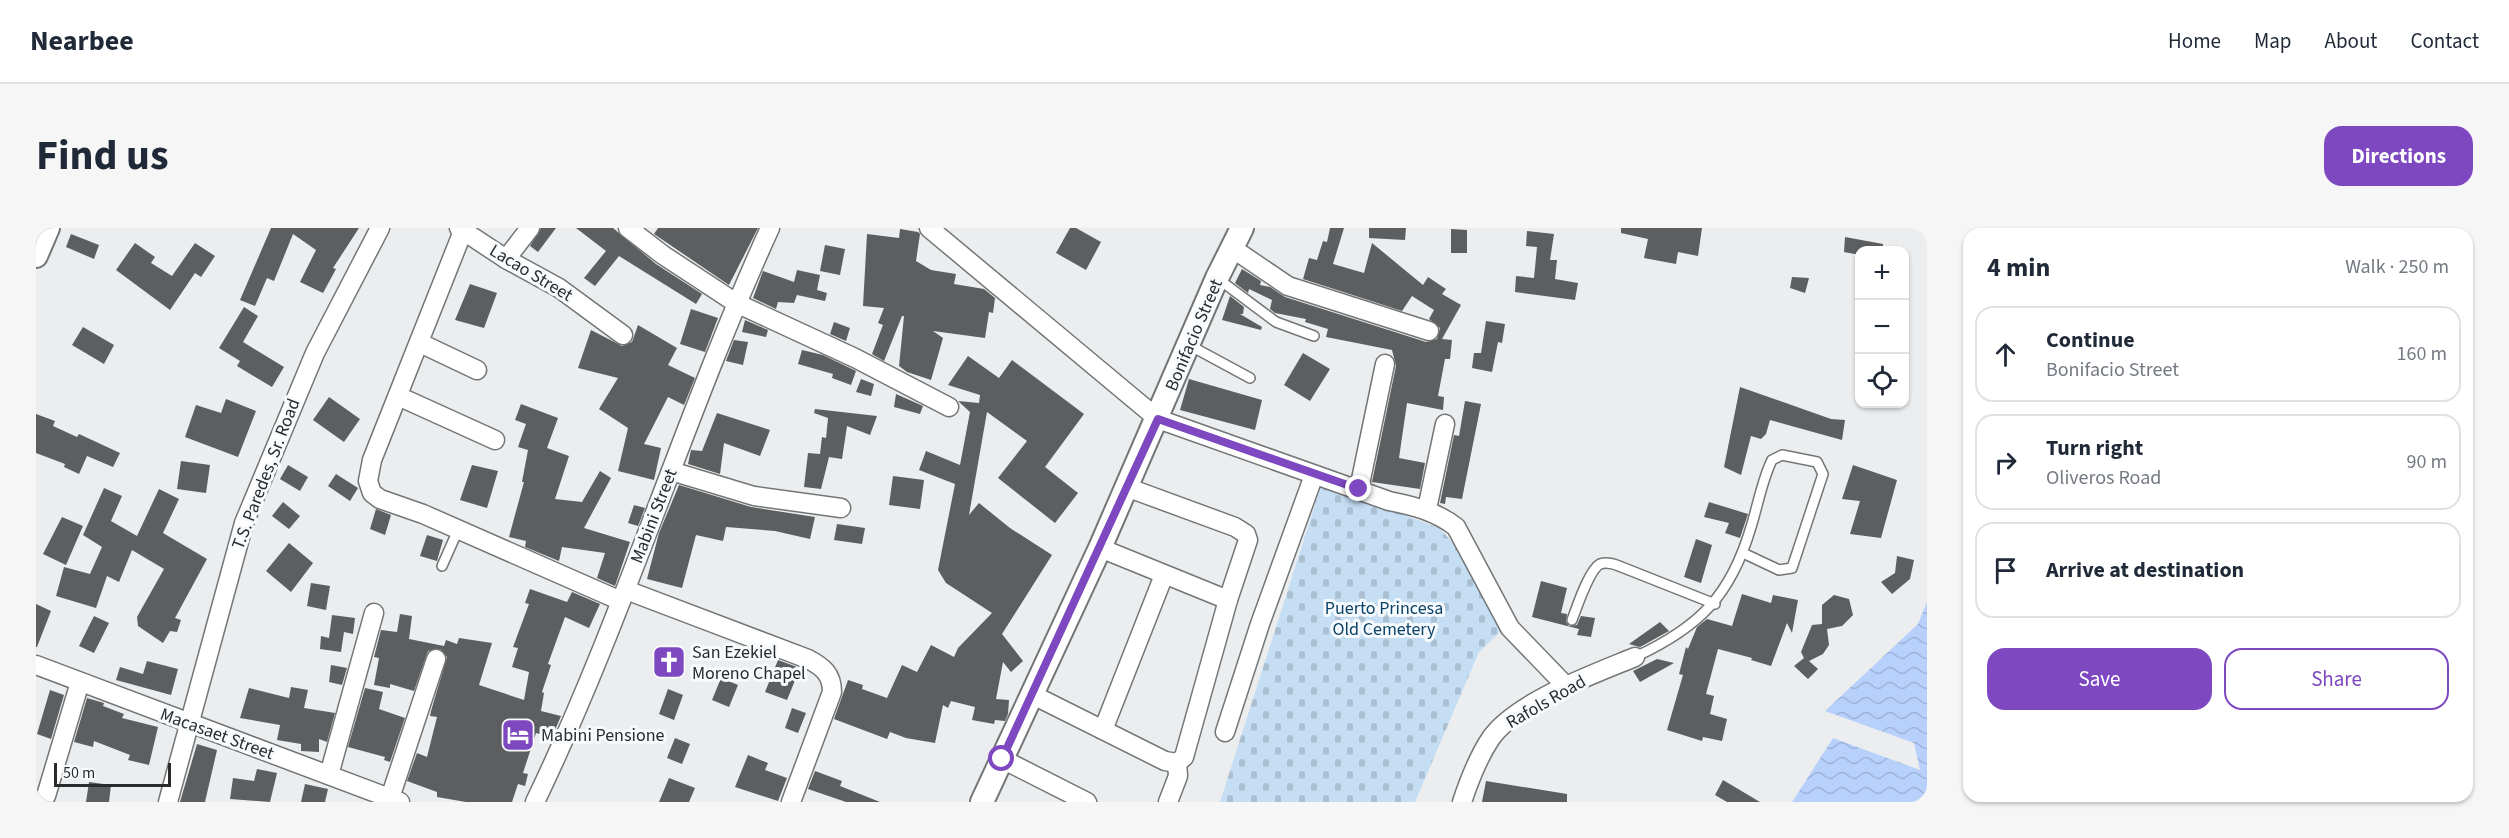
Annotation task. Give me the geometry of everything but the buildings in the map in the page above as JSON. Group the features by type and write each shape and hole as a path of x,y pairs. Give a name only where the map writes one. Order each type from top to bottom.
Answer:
{"street":[{"path":"36,256 48,228"},
{"name":"T.S. Paredes, Sr. Road","path":"168,802 244,523 315,353 380,228"},
{"path":"506,260 530,228"},
{"name":"Mabini Street","path":"535,802 567,735 624,596 736,303 770,228"},
{"path":"929,228 1158,419 1389,501 1427,509 1456,527 1510,628 1566,687"},
{"path":"461,229 420,343 372,460 368,481 372,493 380,499 423,513 458,530 624,596 808,659 826,671 832,680 832,692 791,802"},
{"name":"Lacao Street","path":"461,229 506,260 559,288 623,335"},
{"path":"638,231 663,255 736,303 855,358 950,407"},
{"path":"1237,238 1288,286 1429,331"},
{"name":"Bonifacio Street","path":"982,802 1100,549 1217,278 1237,238"},
{"path":"420,343 477,370"},
{"path":"1359,489 1385,364"},
{"path":"398,396 495,440"},
{"path":"1427,509 1445,424"},
{"path":"671,471 754,496 841,508"},
{"path":"1225,732 1260,624 1314,475"},
{"path":"1126,487 1235,527 1246,534 1248,540 1228,600 1185,752 1177,764 1178,776 1168,802"},
{"path":"1100,549 1228,600"},
{"path":"1103,730 1164,576"},
{"path":"329,775 374,613"},
{"name":"Rafols Road","path":"1462,802 1490,739 1503,724 1566,687 1635,657"},
{"path":"395,800 436,659"},
{"name":"Macasaet Street","path":"36,665 395,800"},
{"path":"46,796 80,682"},
{"path":"1031,694 1165,761 1177,764"},
{"path":"1002,759 1087,802"}],"lane":[{"path":"1217,278 1276,322 1314,336"},
{"path":"1189,345 1250,378"},
{"path":"1635,657 1664,644 1715,604 1743,553 1772,460 1782,455 1817,462 1823,474 1792,568 1779,570 1743,553"},
{"path":"441,566 458,530"},
{"path":"1572,620 1590,577 1596,568 1605,563 1619,566 1715,604"}],"green space":[{"name":"Puerto Princesa Old Cemetery","path":"1322,483 1439,528 1466,557 1501,631 1479,652 1415,802 1220,802"}],"water":[{"path":"1927,602 1927,802 1792,802 1833,738 1920,770 1914,743 1825,711 1918,624"}],"place":[{"name":"San Ezekiel Moreno Chapel","path":"669,662"},
{"name":"Mabini Pensione","path":"518,735"}],"route":[{"path":"1002,759 1158,419 1359,489"}]}
